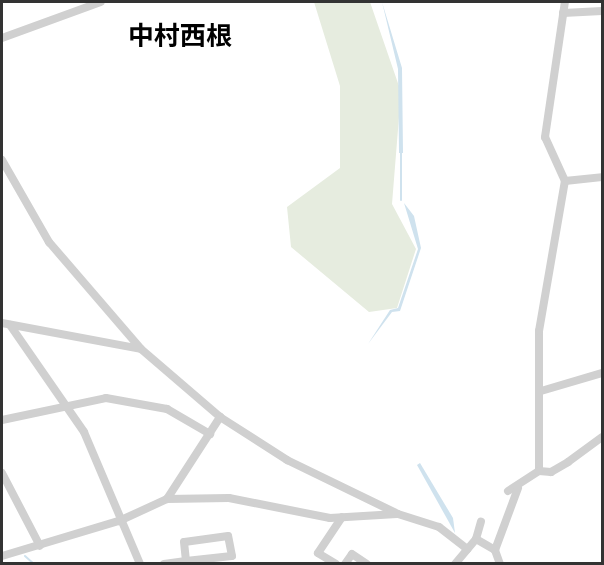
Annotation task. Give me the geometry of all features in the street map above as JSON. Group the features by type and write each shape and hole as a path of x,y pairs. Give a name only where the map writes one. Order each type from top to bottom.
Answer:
{"street":[{"path":"2,38 101,2"},
{"path":"539,471 539,331 566,181 546,137 565,2"},
{"path":"563,13 603,11"},
{"path":"2,160 49,242 141,349 220,417 287,460 398,514 438,527 467,549"},
{"path":"566,181 603,177"},
{"path":"2,323 141,349"},
{"path":"10,325 92,447 119,521 140,564"},
{"path":"540,391 603,374"},
{"path":"2,420 63,404 106,398 144,402 210,434"},
{"path":"167,499 220,417"},
{"path":"508,491 518,488 539,471 551,472 603,436"},
{"path":"2,473 40,546"},
{"path":"500,564 495,550 518,488"},
{"path":"2,556 119,521 167,499 229,498 294,514 342,517 398,514"},
{"path":"336,564 318,553 342,517"},
{"path":"454,564 476,539 481,522"},
{"path":"164,564 232,556 228,536 184,542 186,561"},
{"path":"476,539 495,550"},
{"path":"345,564 352,554 367,564"}],"shaded area":[{"path":"314,2 370,2 401,92 392,204 416,249 397,308 369,312 291,247 287,207 340,168 340,86"}],"water":[{"path":"382,2 402,68 403,153 399,153 398,69"},
{"path":"404,203 414,216 421,248 400,311 392,312 368,344 390,310 398,308 418,249"},
{"path":"420,463 453,518 455,533 417,465"}],"waterway":[{"path":"401,152 401,200"},
{"path":"25,556 34,564"}],"district":[{"name":"中村西根","path":"180,35"}]}
